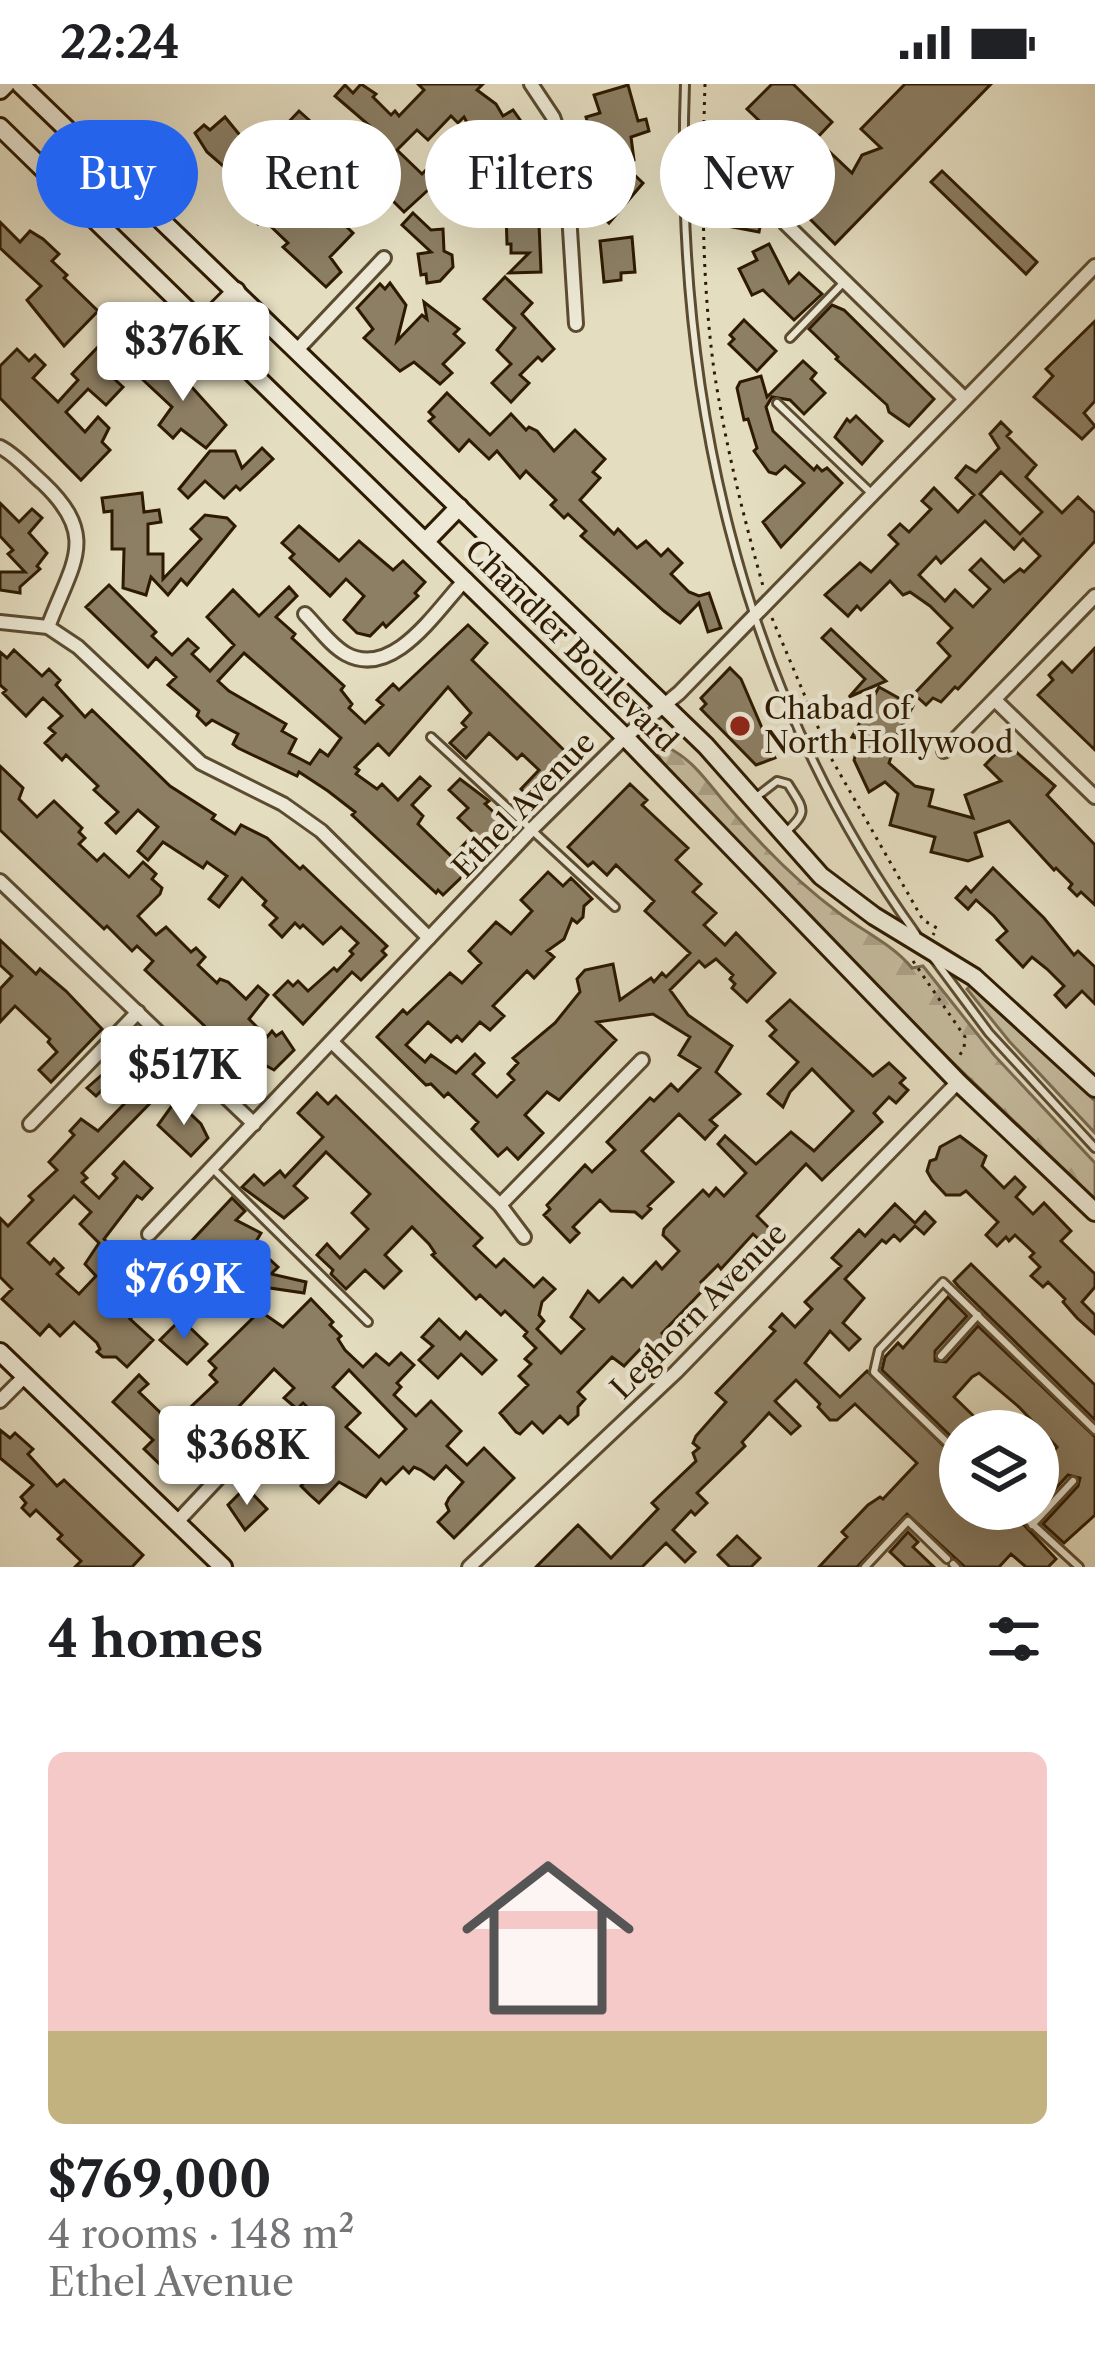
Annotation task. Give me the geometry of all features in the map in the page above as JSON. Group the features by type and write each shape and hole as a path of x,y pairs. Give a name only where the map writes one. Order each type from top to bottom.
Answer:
{"street":[{"name":"Chandler Boulevard","path":"20,84 664,705 754,799 782,836 849,900 924,944 1006,1003 1095,1088"},
{"path":"531,84 553,118 566,151 576,324"},
{"name":"Chandler Boulevard","path":"0,127 466,579 1095,1212"},
{"path":"790,228 965,399"},
{"path":"297,350 384,258"},
{"name":"Ethel Avenue","path":"149,1234 532,830 754,616 1095,266"},
{"path":"202,324 236,291"},
{"path":"0,447 65,504 76,524 77,551 48,627"},
{"path":"426,541 459,507"},
{"path":"305,614 343,652 359,660 389,657 411,640 466,579"},
{"path":"944,751 1095,596"},
{"path":"0,622 48,627 78,647 201,763 284,804 321,831 429,938"},
{"path":"995,701 1095,797"},
{"path":"0,881 254,1124"},
{"path":"30,1124 138,1012"},
{"path":"333,1043 500,1205 524,1237"},
{"path":"500,1205 643,1060"},
{"name":"Leghorn Avenue","path":"469,1567 676,1372 956,1073"},
{"path":"0,1352 223,1567"},
{"path":"0,1401 25,1376"},
{"path":"177,1522 268,1425"}],"lane":[{"path":"685,84 685,248 701,408 716,485 754,616 828,790 861,851 988,1034 1095,1148"},
{"path":"790,338 844,281"},
{"path":"777,404 872,494"},
{"path":"431,737 616,907"},
{"path":"754,799 777,781 788,784 803,809 782,836"},
{"path":"212,1168 368,1322"},
{"path":"939,1435 874,1372 879,1350 943,1282 1095,1430"},
{"path":"941,1356 978,1315"},
{"path":"1059,1496 1073,1481"},
{"path":"865,1567 908,1521 952,1563"},
{"path":"1037,1530 1078,1567"}],"path":[{"path":"705,84 704,252 713,364 724,432 762,583"},
{"path":"773,620 831,758 923,920 937,928 912,963 965,1037 956,1073"}],"green space":[{"path":"667,747 695,767 756,838 811,890 912,968 923,966 994,1055 1095,1163 1095,1199 947,1057 664,765 658,755"},
{"path":"970,986 1095,1101 1095,1133 1009,1041 967,989"}],"building":[{"path":"361,84 376,94 373,97 391,115 395,111 399,116 424,90 418,84 483,84 477,90 503,116 513,110 520,120 455,120 451,116 425,120 425,137 417,130 401,146 401,120 363,120 335,96 345,85 353,93"},
{"path":"772,84 793,84 830,120 759,120 747,109"},
{"path":"905,84 991,84 835,244 819,228 835,228 835,157 852,173 862,155 881,148 861,129"},
{"path":"628,85 638,121 646,119 649,131 636,135 636,120 587,120 600,113 594,95"},
{"path":"225,117 227,120 222,120 222,165 198,138 204,125 210,130"},
{"path":"401,154 422,174 425,171 425,193 404,212"},
{"path":"942,171 1037,262 1026,274 931,182"},
{"path":"413,213 425,228 443,229 444,251 452,255 453,267 440,281 427,283 426,274 421,275 418,254 431,252 402,225"},
{"path":"0,222 20,242 30,231 43,239 59,254 52,261 67,275 64,278 98,311 64,346 27,300 41,286 0,248"},
{"path":"272,228 348,228 353,233 330,257 341,272 326,287 283,247 288,243"},
{"path":"506,228 539,228 541,272 509,273 529,253 511,253 511,244 507,244"},
{"path":"632,237 635,272 604,282 600,241"},
{"path":"769,244 789,283 799,273 822,294 794,320 763,290 752,295 739,269 757,260 753,252"},
{"path":"505,277 532,303 522,314 554,349 520,375 529,383 511,402 492,383 511,364 497,350 515,328 484,299"},
{"path":"390,283 406,305 397,341 422,315 427,319 424,302 459,329 454,334 464,343 443,364 452,373 440,384 414,362 400,371 364,338 373,329 357,308 380,284 385,289"},
{"path":"832,305 844,310 934,399 909,426 889,412 809,329"},
{"path":"744,320 776,351 757,371 729,344 734,339 730,335"},
{"path":"1095,321 1095,401 1084,413 1095,426 1082,439 1034,397 1053,376 1046,369"},
{"path":"116,328 133,344 110,375 123,387 106,405 88,389 66,412 85,432 98,417 109,428 102,442 110,450 81,480 0,398 0,366 17,349 29,361 35,355 45,365 33,378 58,402 78,380 72,374"},
{"path":"162,356 192,380 189,384 226,425 206,448 181,429 173,438 159,425 172,407 141,378"},
{"path":"803,361 816,373 811,379 825,393 804,414 790,400 772,397 766,407 773,431 814,470 827,468 842,483 781,547 763,522 804,483 785,466 776,474 769,472 754,451 757,448 737,388 740,382 761,376 767,397"},
{"path":"447,393 490,435 511,414 526,430 537,431 554,451 575,430 605,459 593,472 600,478 580,500 614,534 618,529 637,548 646,541 661,556 668,549 682,563 671,574 689,592 709,593 721,628 708,632 699,603 680,623 664,611 581,536 586,531 551,505 556,500 526,471 520,478 497,451 489,459 469,440 459,451 429,421 434,417 429,412"},
{"path":"856,416 882,441 862,464 835,437 847,419 850,422"},
{"path":"1001,422 1011,432 1007,436 1036,465 1026,477 1062,513 1078,497 1095,513 1095,541 958,689 941,702 933,698 926,705 914,694 950,656 938,643 952,628 930,606 910,592 903,595 890,581 861,610 857,606 848,616 825,595 860,563 871,572 898,544 889,535 900,524 909,532 931,509 922,501 934,488 958,512 974,495 956,478 966,466 976,472 999,448 990,434","holes":["1001,472 1042,512 1020,534 980,494","985,521 1014,549 1023,539 1040,556 1024,572 1020,569 1004,582 981,559 970,570 990,589 973,607 955,590 945,601 919,575 936,557 941,563"]},
{"path":"262,448 273,459 240,490 236,486 224,498 205,481 188,498 179,489 210,451 235,451 242,468"},
{"path":"142,493 144,512 159,510 161,522 148,524 148,554 163,554 163,579 201,539 191,529 205,515 227,518 235,526 187,585 181,579 168,595 151,577 146,595 123,588 124,549 112,549 112,511 104,512 102,498"},
{"path":"0,503 19,522 32,509 42,518 29,533 47,553 20,593 0,590 0,572 25,572 8,554 13,550 0,536"},
{"path":"299,526 339,561 359,541 393,570 403,561 425,582 415,593 418,596 386,627 383,623 370,636 357,633 344,620 364,596 346,579 330,596 290,558 294,554 282,543"},
{"path":"109,585 172,655 188,639 198,648 192,654 210,671 234,645 207,617 233,590 259,616 289,587 297,596 276,617 344,686 341,690 352,704 349,708 365,723 383,705 377,700 393,684 399,690 468,625 487,643 472,660 569,755 554,771 558,775 531,799 521,789 539,770 522,754 517,759 489,733 466,758 450,743 466,727 462,723 471,713 448,687 389,755 378,744 355,767 356,774 377,789 382,784 398,800 420,777 430,786 412,805 423,816 418,824 452,857 470,838 481,848 465,865 469,870 443,895 436,893 328,791 299,772 297,776 238,748 233,744 238,734 212,720 206,725 197,716 199,711 168,685 176,677 156,658 148,667 86,607","holes":["244,653 341,738 328,756 320,750 310,764 289,753 296,739 282,731 286,724 218,681"]},
{"path":"831,629 886,681 849,697 865,679 822,638"},
{"path":"1095,648 1095,750 1038,695 1062,662 1072,672"},
{"path":"14,650 42,676 49,669 60,680 56,685 85,717 92,710 170,786 215,815 212,819 235,834 241,825 267,838 300,869 303,866 387,946 382,951 386,955 361,980 352,972 303,1024 274,995 288,981 293,986 298,981 308,991 334,968 337,971 358,943 341,927 323,944 295,923 282,937 270,925 277,918 263,905 266,901 242,878 219,907 209,899 227,876 207,862 203,868 163,842 148,860 138,851 158,827 138,810 116,833 106,823 118,812 94,790 98,786 66,755 62,760 45,743 55,733 49,728 62,716 43,698 26,716 3,693 0,652 7,658"},
{"name":"Chabad of North Hollywood","path":"730,668 741,679 775,758 756,765 701,709 706,704 701,698"},
{"path":"879,687 913,706 892,744 889,763 915,786 933,790 929,806 973,818 965,795 1001,781 985,765 1006,743 1055,786 1047,795 1095,845 1095,905 1081,892 1077,896 1069,888 1072,884 1009,821 975,833 982,856 968,861 931,852 935,837 890,825 898,794 885,782 869,792 854,760 860,739 852,737"},
{"path":"0,766 23,788 19,799 37,817 54,801 82,828 79,832 85,838 79,844 97,861 104,854 129,877 143,862 156,874 152,879 162,888 160,894 138,916 156,935 166,927 191,952 196,948 205,957 198,965 217,983 220,979 228,982 246,999 258,986 268,995 249,1019 267,1037 272,1031 276,1036 282,1032 294,1050 274,1070 263,1064 253,1074 247,1070 214,1029 211,1032 145,970 153,961 137,946 132,951 107,926 104,929 0,830"},
{"path":"460,779 489,801 485,804 502,820 482,841 458,818 468,808 449,790"},
{"path":"630,784 647,800 642,805 688,848 676,860 701,884 693,892 716,913 704,925 725,945 736,933 775,973 747,1002 732,988 733,975 716,959 705,967 699,961 670,990 688,1015 732,1046 716,1072 740,1094 710,1120 717,1126 705,1139 679,1114 642,1151 673,1182 642,1218 635,1212 611,1211 600,1200 573,1227 579,1233 570,1242 544,1215 550,1209 547,1205 585,1165 592,1172 615,1150 607,1142 650,1098 654,1101 671,1084 678,1091 700,1068 679,1055 690,1037 653,1014 597,1022 616,1040 559,1100 547,1092 525,1115 543,1133 518,1159 507,1148 498,1156 472,1129 478,1122 448,1093 444,1097 431,1084 426,1085 377,1037 450,973 462,983 481,963 469,951 496,922 511,934 532,911 521,900 548,872 563,886 571,878 592,899 584,906 583,917 577,923 572,919 564,939 547,951 554,957 534,978 527,971 493,1006 504,1016 490,1030 480,1022 462,1041 457,1036 451,1042 428,1022 406,1045 425,1062 431,1055 456,1073 475,1054 484,1063 473,1074 497,1097 514,1080 508,1074 518,1063 513,1058 555,1023 580,992 577,979 585,970 613,964 620,1000 651,978 654,982 662,973 666,977 690,953 645,911 654,901 616,865 607,875 593,862 588,866 568,847"},
{"path":"993,868 1074,955 1078,951 1095,967 1095,1004 1082,991 1066,1007 1055,995 1064,986 1047,969 1032,957 1023,967 997,940 1007,931 994,916 976,900 968,909 956,898 966,887 971,892"},
{"path":"0,940 36,974 40,969 66,991 102,1029 51,1082 39,1070 57,1052 50,1039 15,1006 0,1022 0,989 12,976 0,965"},
{"path":"790,1000 873,1076 889,1063 905,1078 900,1083 908,1090 896,1103 889,1097 874,1113 882,1122 822,1180 806,1164 757,1216 774,1233 764,1244 753,1234 721,1269 718,1265 701,1282 706,1287 662,1333 665,1337 654,1349 647,1342 624,1366 612,1357 578,1392 585,1399 578,1415 568,1424 560,1416 543,1433 532,1422 520,1434 500,1413 528,1385 519,1376 531,1364 525,1359 536,1348 524,1336 527,1332 505,1311 501,1315 480,1295 476,1299 432,1255 429,1244 412,1227 385,1255 401,1271 384,1288 365,1270 346,1289 331,1274 333,1270 317,1255 327,1244 340,1258 368,1229 352,1213 370,1194 326,1152 294,1186 307,1198 284,1218 242,1187 254,1175 264,1185 280,1171 285,1177 323,1137 298,1113 317,1093 328,1104 336,1096 482,1238 474,1246 496,1267 504,1259 534,1287 543,1278 555,1289 542,1302 539,1315 544,1321 537,1329 561,1353 584,1329 571,1317 588,1291 599,1302 623,1278 632,1287 656,1262 662,1269 679,1251 663,1235 664,1229 703,1190 709,1196 716,1188 724,1196 746,1173 718,1144 725,1136 756,1164 791,1132 814,1151 853,1111 812,1069 783,1107 768,1094 798,1062 770,1036 776,1030 767,1021"},
{"path":"121,1058 134,1066 137,1063 147,1073 143,1077 160,1093 82,1173 87,1178 82,1182 99,1198 124,1162 152,1188 142,1199 137,1196 104,1239 160,1290 130,1319 153,1340 127,1367 116,1357 97,1352 97,1343 74,1322 60,1336 49,1325 40,1335 2,1299 12,1289 0,1277 0,1218 8,1226 33,1200 29,1196 57,1170 49,1162 74,1135 70,1131 81,1119 98,1131 124,1104 106,1086 96,1096 87,1088","holes":["74,1196 91,1212 80,1224 99,1243 85,1264 96,1276 79,1294 57,1274 63,1268 54,1259 50,1264 28,1243"]},
{"path":"176,1100 201,1124 208,1138 191,1156 158,1125"},
{"path":"960,1136 986,1156 982,1166 1004,1188 1015,1177 1025,1187 1016,1197 1033,1214 1044,1203 1071,1231 1061,1241 1095,1274 1095,1287 1082,1302 1095,1315 1095,1334 1048,1282 1043,1287 1031,1276 1040,1267 1030,1257 1034,1253 1015,1235 997,1246 986,1235 998,1222 966,1191 946,1195 932,1180 927,1171 930,1161 936,1159 940,1147"},
{"path":"232,1198 245,1211 236,1220 261,1233 254,1245 278,1267 271,1274 306,1282 304,1293 270,1288 234,1255 194,1297 198,1301 187,1312 155,1280"},
{"path":"895,1204 915,1223 925,1212 935,1222 924,1234 915,1226 900,1241 894,1235 886,1243 882,1240 845,1279 864,1298 843,1323 860,1339 849,1350 830,1331 805,1363 840,1397 867,1371 939,1441 939,1530 1029,1530 1056,1559 1048,1567 1026,1567 1011,1554 999,1567 965,1567 907,1514 857,1567 819,1567 847,1537 842,1532 917,1463 855,1404 837,1420 830,1420 796,1380 775,1401 800,1426 791,1434 769,1413 742,1442 745,1446 697,1493 707,1503 695,1515 691,1511 673,1530 695,1552 685,1562 666,1543 642,1567 536,1567 578,1525 611,1558 658,1509 652,1503 696,1461 696,1436 726,1402 716,1393 775,1331 770,1327 782,1314 795,1327 812,1309 805,1302 841,1266 832,1258 859,1230 865,1236"},
{"path":"971,1264 1095,1385 1095,1420 954,1281"},
{"path":"948,1297 967,1316 935,1351 935,1361 946,1362 978,1326 1095,1437 1095,1515 1064,1543 1050,1530 1059,1530 1059,1507 1080,1478 1068,1475 1059,1485 1059,1410 1022,1410 979,1373 954,1397 967,1410 939,1410 939,1425 882,1370 885,1357 898,1343 903,1348"},
{"path":"311,1299 333,1322 330,1325 341,1336 338,1339 345,1350 363,1367 376,1354 389,1365 401,1353 414,1365 397,1383 401,1387 394,1395 416,1416 431,1401 461,1431 447,1446 467,1465 484,1448 514,1478 454,1538 438,1522 463,1482 446,1466 434,1479 414,1467 409,1473 403,1467 386,1484 381,1479 366,1497 339,1482 319,1503 310,1495 301,1486 333,1452 316,1436 326,1425 303,1403 297,1409 284,1398 294,1388 274,1369 229,1417 236,1425 189,1475 179,1466 171,1475 144,1449 153,1440 113,1402 139,1375 148,1384 139,1392 168,1420 175,1413 179,1418 217,1382 210,1375 216,1368 209,1361 260,1311 283,1327","holes":["349,1370 406,1429 379,1457 346,1427 360,1413 333,1387"]},
{"path":"181,1319 207,1344 187,1364 160,1340"},
{"path":"439,1319 460,1339 466,1332 496,1360 482,1374 461,1354 438,1378 419,1360 433,1346 422,1337"},
{"path":"0,1430 10,1438 15,1433 33,1449 28,1454 57,1486 64,1480 143,1555 132,1567 75,1567 81,1561 58,1539 62,1535 36,1510 30,1516 22,1508 26,1503 21,1497 33,1485 0,1458"},
{"path":"246,1487 267,1509 245,1530 228,1505"},
{"path":"908,1532 918,1542 913,1547 934,1567 906,1567 890,1552"},
{"path":"737,1536 760,1558 751,1567 730,1567 718,1555"}],"place":[{"name":"Chabad of North Hollywood","path":"740,726"}]}
